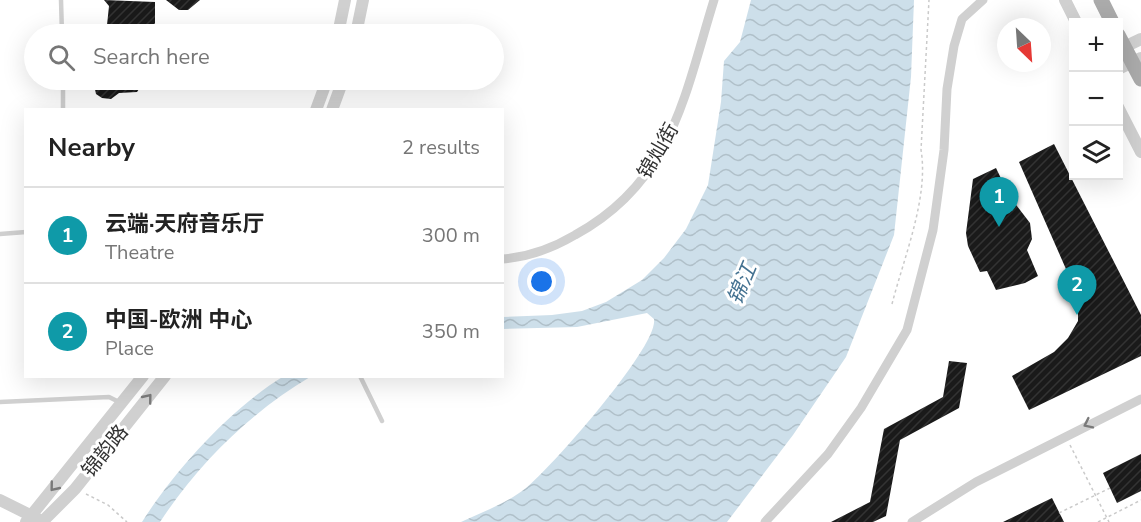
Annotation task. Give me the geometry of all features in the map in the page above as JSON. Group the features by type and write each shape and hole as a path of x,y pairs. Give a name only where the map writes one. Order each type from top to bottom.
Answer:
{"main road":[{"path":"1101,0 1110,18"},
{"path":"1123,48 1141,80"}],"street":[{"path":"340,24 345,0"},
{"path":"358,24 363,0"},
{"name":"锦灿街","path":"504,259 530,256 598,223 620,205 648,174 677,119 714,0"},
{"path":"765,522 835,445 861,408 907,330 933,230 944,150 947,89 954,46 962,19 983,0"},
{"path":"1065,0 1074,18"},
{"path":"1123,44 1141,39"},
{"path":"317,108 323,90"},
{"path":"333,108 339,90"},
{"path":"1123,115 1141,152"},
{"name":"锦韵路","path":"35,520 141,378"},
{"name":"锦韵路","path":"35,520 75,489 163,378"},
{"path":"912,522 976,482 1141,399"},
{"path":"0,500 35,520"}],"lane":[{"path":"61,0 62,24"},
{"path":"63,90 63,108"},
{"path":"0,234 24,232"},
{"path":"361,378 382,421"},
{"path":"0,402 109,397 121,404"}],"path":[{"path":"892,304 917,217 924,167 921,150 929,0"},
{"path":"1065,436 1109,522"},
{"path":"1059,513 1110,488"},
{"path":"91,497 108,505 127,522"},
{"path":"1098,522 1141,500"}],"water":[{"name":"锦江","path":"751,0 914,0 911,77 894,235 846,357 793,435 727,522 461,522 511,498 539,476 601,406 639,354 651,333 654,319 647,313 577,327 504,329 504,317 582,311 606,302 642,280 664,258 686,229 708,185 721,102 724,61 740,42"},
{"path":"281,378 308,378 267,406 227,441 191,480 160,522 142,522 155,502 205,442 244,405"}],"building":[{"path":"104,0 155,2 155,23 107,24 109,6"},
{"path":"166,0 200,0 188,10 179,10"},
{"path":"95,90 138,90 119,93 111,99 102,98 96,94"},
{"path":"1054,144 1069,173 1069,180 1072,180 1141,315 1141,356 1029,410 1012,376 1054,352 1068,338 1078,321 1078,302 1073,285 1019,162"},
{"path":"996,168 1010,197 1030,223 1032,239 1027,250 1038,276 1025,283 996,290 987,271 980,272 968,246 966,233 973,179"},
{"path":"949,361 967,363 959,408 900,440 886,516 873,522 831,522 870,502 884,429 943,397"},
{"path":"1141,454 1141,491 1117,503 1103,473"},
{"path":"1052,498 1064,522 1003,522"}],"place":[{"name":"云端·天府音乐厅","path":"999,227"},
{"name":"中国-欧洲 中心","path":"1077,315"}]}
